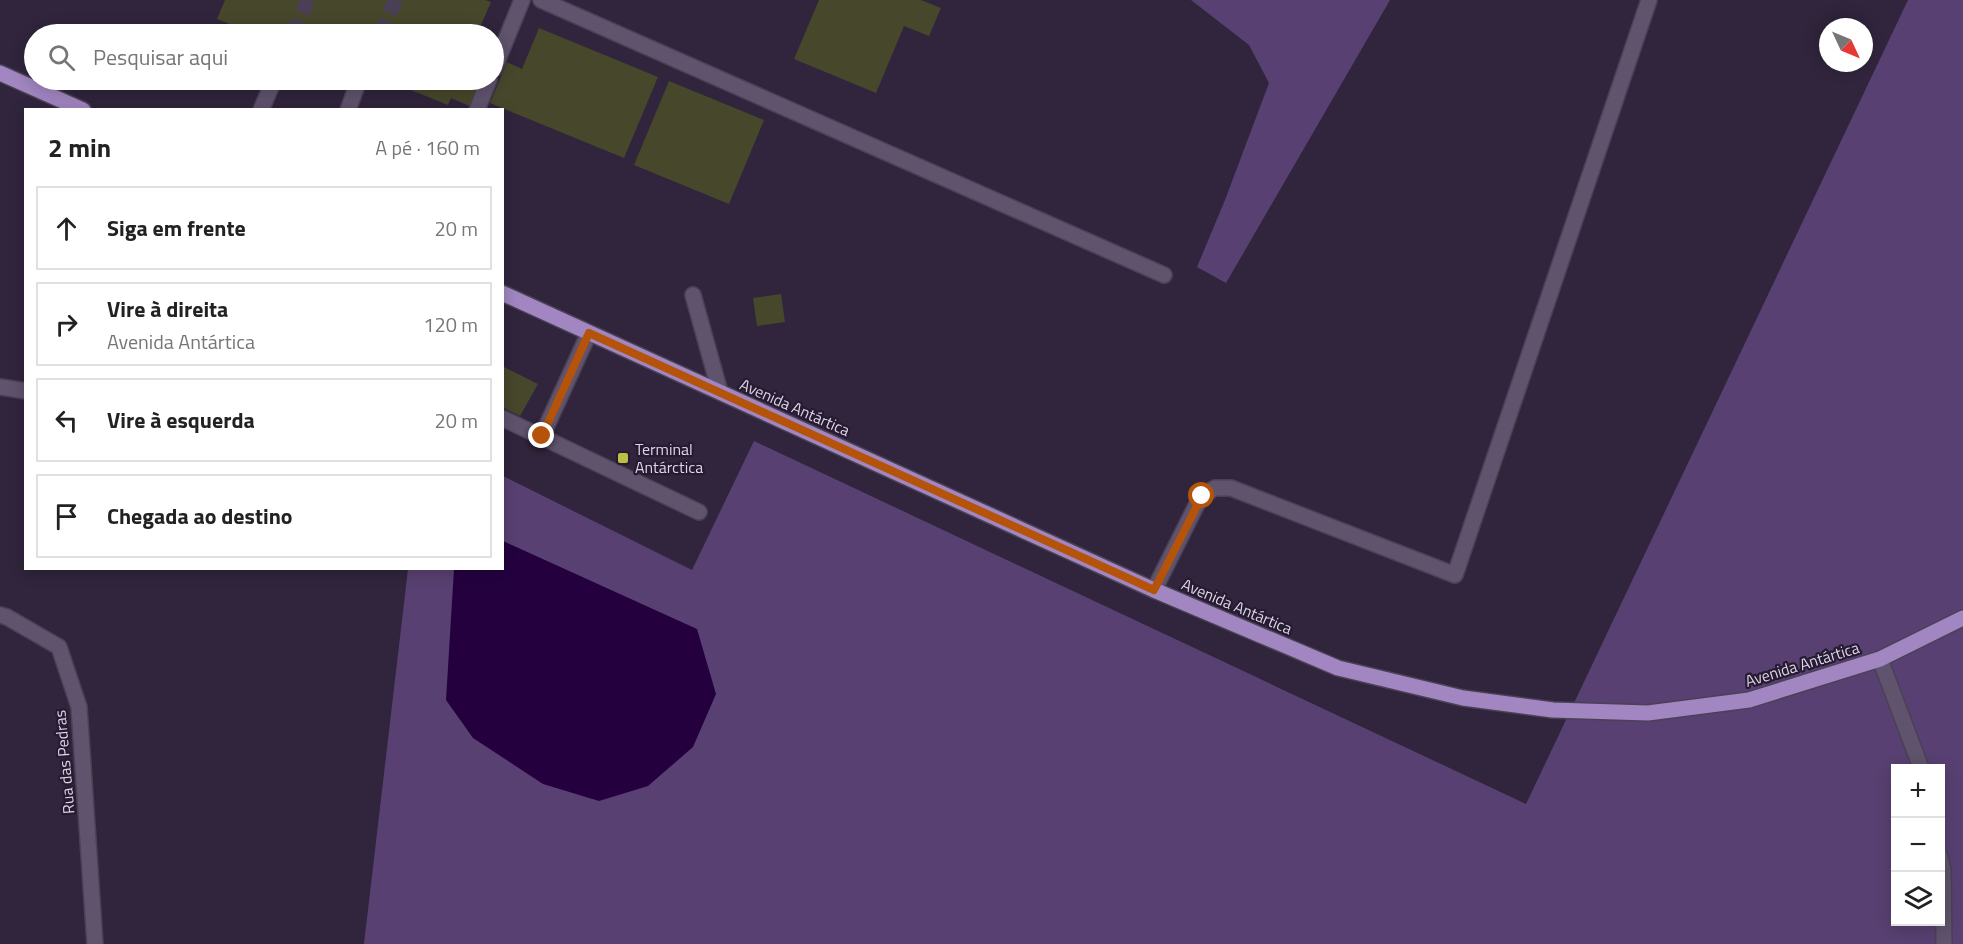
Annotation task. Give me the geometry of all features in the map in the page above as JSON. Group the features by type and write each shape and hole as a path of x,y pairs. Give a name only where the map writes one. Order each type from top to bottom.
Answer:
{"main road":[{"path":"0,73 24,84"},
{"path":"38,90 79,108"},
{"name":"Avenida Antártica","path":"504,294 1154,590 1338,668 1463,698 1553,710 1648,713 1749,700 1880,658 1963,618"}],"street":[{"path":"504,44 522,0"},
{"path":"541,0 1164,275"},
{"path":"1154,590 1202,496 1215,488 1231,488 1455,575 1649,0"},
{"path":"266,108 271,90"},
{"path":"349,108 355,90"},
{"path":"478,108 485,90"},
{"path":"693,295 720,392"},
{"path":"542,436 589,333"},
{"path":"0,387 24,391"},
{"path":"504,419 699,512"},
{"name":"Rua das Pedras","path":"0,615 59,647 80,707 95,944"},
{"path":"1880,658 1920,764"},
{"path":"1943,872 1944,944"}],"shaded area":[{"path":"1191,0 1390,0 1226,283 1197,267 1269,83 1249,45"},
{"path":"1908,0 1963,0 1963,944 364,944 408,570 504,570 504,476 692,570 754,441 1526,804"},
{"path":"504,541 697,629 716,694 693,747 648,786 599,801 543,784 473,738 446,700 454,570 504,570"}],"building":[{"path":"225,0 485,0 491,2 481,24 230,24 217,19"},
{"path":"819,0 921,0 941,8 929,36 904,26 876,93 794,59"},
{"path":"539,28 658,77 624,158 490,103 495,90 504,90 504,69 507,62 522,69"},
{"path":"669,81 764,120 729,204 634,165"},
{"path":"411,90 484,90 476,108 451,98 448,105"},
{"path":"781,294 785,322 757,326 753,298"},
{"path":"504,367 538,384 520,416 504,408"}],"tunnel":[{"path":"297,24 308,0"},
{"path":"385,24 396,0"}],"place":[{"name":"Terminal Antárctica","path":"623,458"}],"route":[{"path":"542,436 589,333 1154,590 1202,496"}]}
